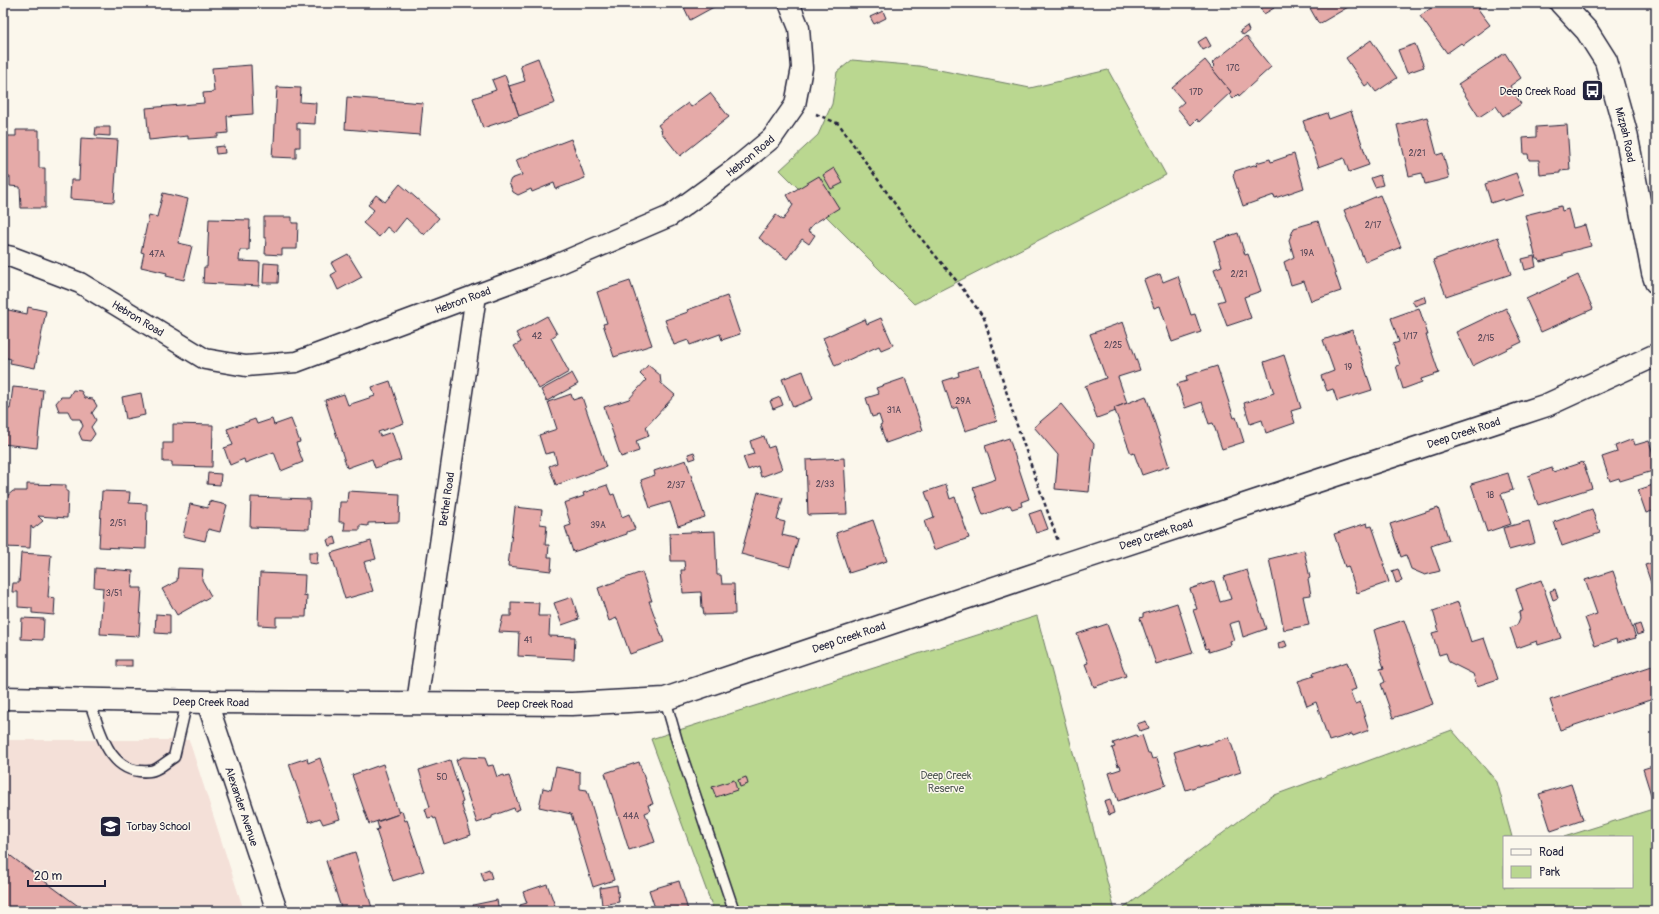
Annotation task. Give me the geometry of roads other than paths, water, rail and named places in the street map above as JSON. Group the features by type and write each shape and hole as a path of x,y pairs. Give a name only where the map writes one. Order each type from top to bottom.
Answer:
{"main road":[{"name":"Mizpah Road","path":"1561,3 1587,30 1606,61 1626,133 1656,282"},
{"name":"Deep Creek Road","path":"3,698 197,702 572,704 665,700 1066,564 1547,405 1656,355"}],"street":[{"name":"Hebron Road","path":"3,255 80,283 205,359 246,366 296,362 549,268 670,216 737,167 772,138 795,105 802,68 799,28 789,3"},
{"name":"Bethel Road","path":"418,703 476,295"},
{"name":"Alexander Avenue","path":"197,702 277,911"}],"lane":[{"path":"89,700 103,740 111,755 128,769 151,772 174,757 197,702"},
{"path":"665,700 734,911"}],"place":[{"name":"Deep Creek Road","path":"1592,91"},
{"name":"Torbay School","path":"110,826"}],"park label":[{"name":"Deep Creek Reserve","path":"946,781"}]}
